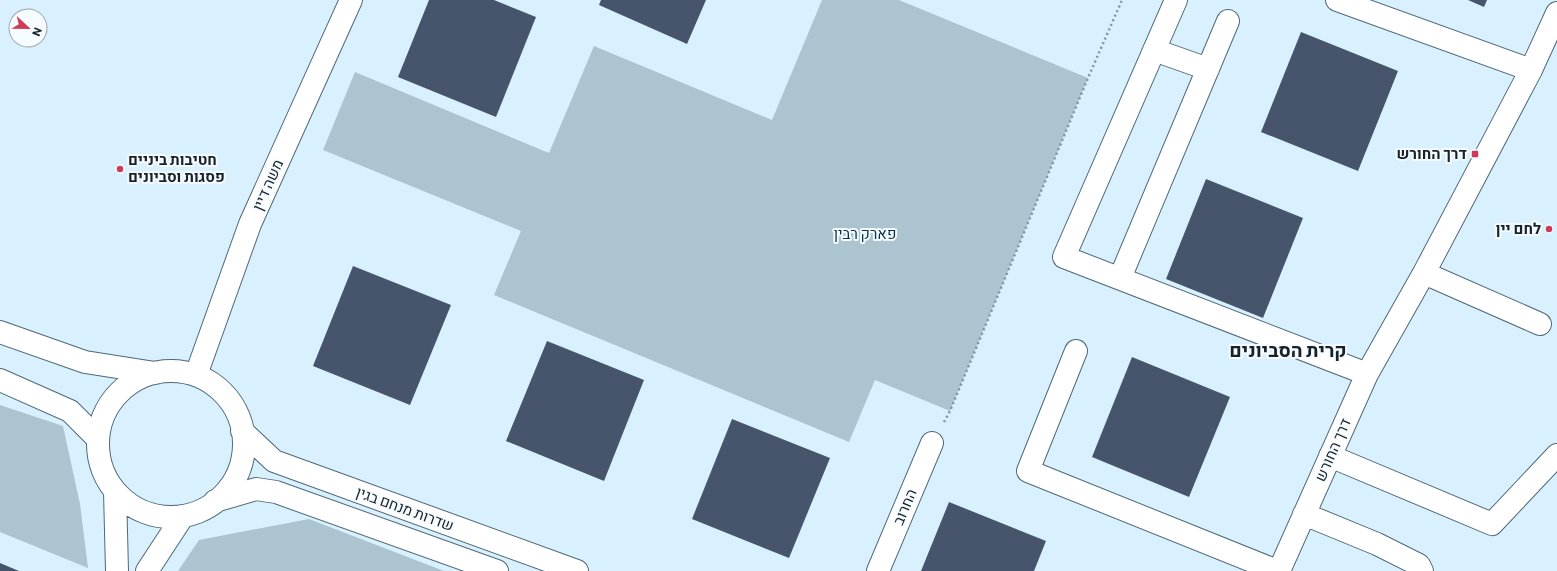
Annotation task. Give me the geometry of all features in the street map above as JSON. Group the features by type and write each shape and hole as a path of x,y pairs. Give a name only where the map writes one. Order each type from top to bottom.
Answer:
{"street":[{"name":"משה דיין","path":"196,376 250,224 351,0"},
{"path":"1176,0 1064,257 1367,374"},
{"path":"1338,0 1531,70"},
{"path":"1120,278 1228,21"},
{"name":"דרך החורש","path":"1278,571 1367,374 1424,273 1555,24"},
{"path":"1154,50 1208,69"},
{"path":"1424,273 1540,324"},
{"path":"0,332 84,362 155,373"},
{"path":"1076,351 1028,471 1278,571"},
{"path":"171,371 196,376 213,385 227,398 239,418 244,444 237,472 231,484 206,508 183,516 160,516 146,513 125,502 115,492 103,471 100,460 98,439 102,419 108,407 124,388 134,381 155,373 171,371"},
{"path":"0,380 70,411 98,439"},
{"name":"שדרות מנחם בגין","path":"242,431 274,462 577,571"},
{"name":"החרוב","path":"878,571 932,443"},
{"path":"1330,456 1492,524 1557,455"},
{"name":"שדרות מנחם בגין","path":"215,501 256,489 276,492 497,571"},
{"path":"115,492 117,571"},
{"path":"1304,514 1377,544 1419,565 1422,571"},
{"path":"147,571 183,516"}],"path":[{"path":"932,443 950,411 1088,78 1122,0"}],"green space":[{"name":"פארק רבין","path":"822,0 899,0 1088,78 950,411 875,380 849,442 494,295 521,231 323,150 355,72 549,153 594,46 772,120"},
{"path":"0,405 63,426 80,504 88,568 0,532"},
{"path":"309,519 444,571 178,571 199,540"}],"building":[{"path":"429,0 494,0 536,17 496,117 398,77"},
{"path":"601,0 706,0 687,44 599,5"},
{"path":"1468,0 1487,0 1484,7"},
{"path":"1301,32 1398,71 1358,171 1261,132"},
{"path":"1206,179 1303,218 1263,318 1166,279"},
{"path":"353,266 451,305 410,405 313,366"},
{"path":"547,341 644,380 604,481 506,441"},
{"path":"1132,357 1230,397 1189,497 1092,457"},
{"path":"732,419 830,458 789,558 692,519"},
{"path":"949,502 1046,541 1034,571 921,571"},
{"path":"0,563 19,571 0,571"}],"place":[{"name":"דרך החורש","path":"1475,154"},
{"name":"חטיבות ביניים פסגות וסביונים","path":"120,169"},
{"name":"לחם יין","path":"1549,229"}],"district":[{"name":"קרית הסביונים","path":"1288,350"}]}
